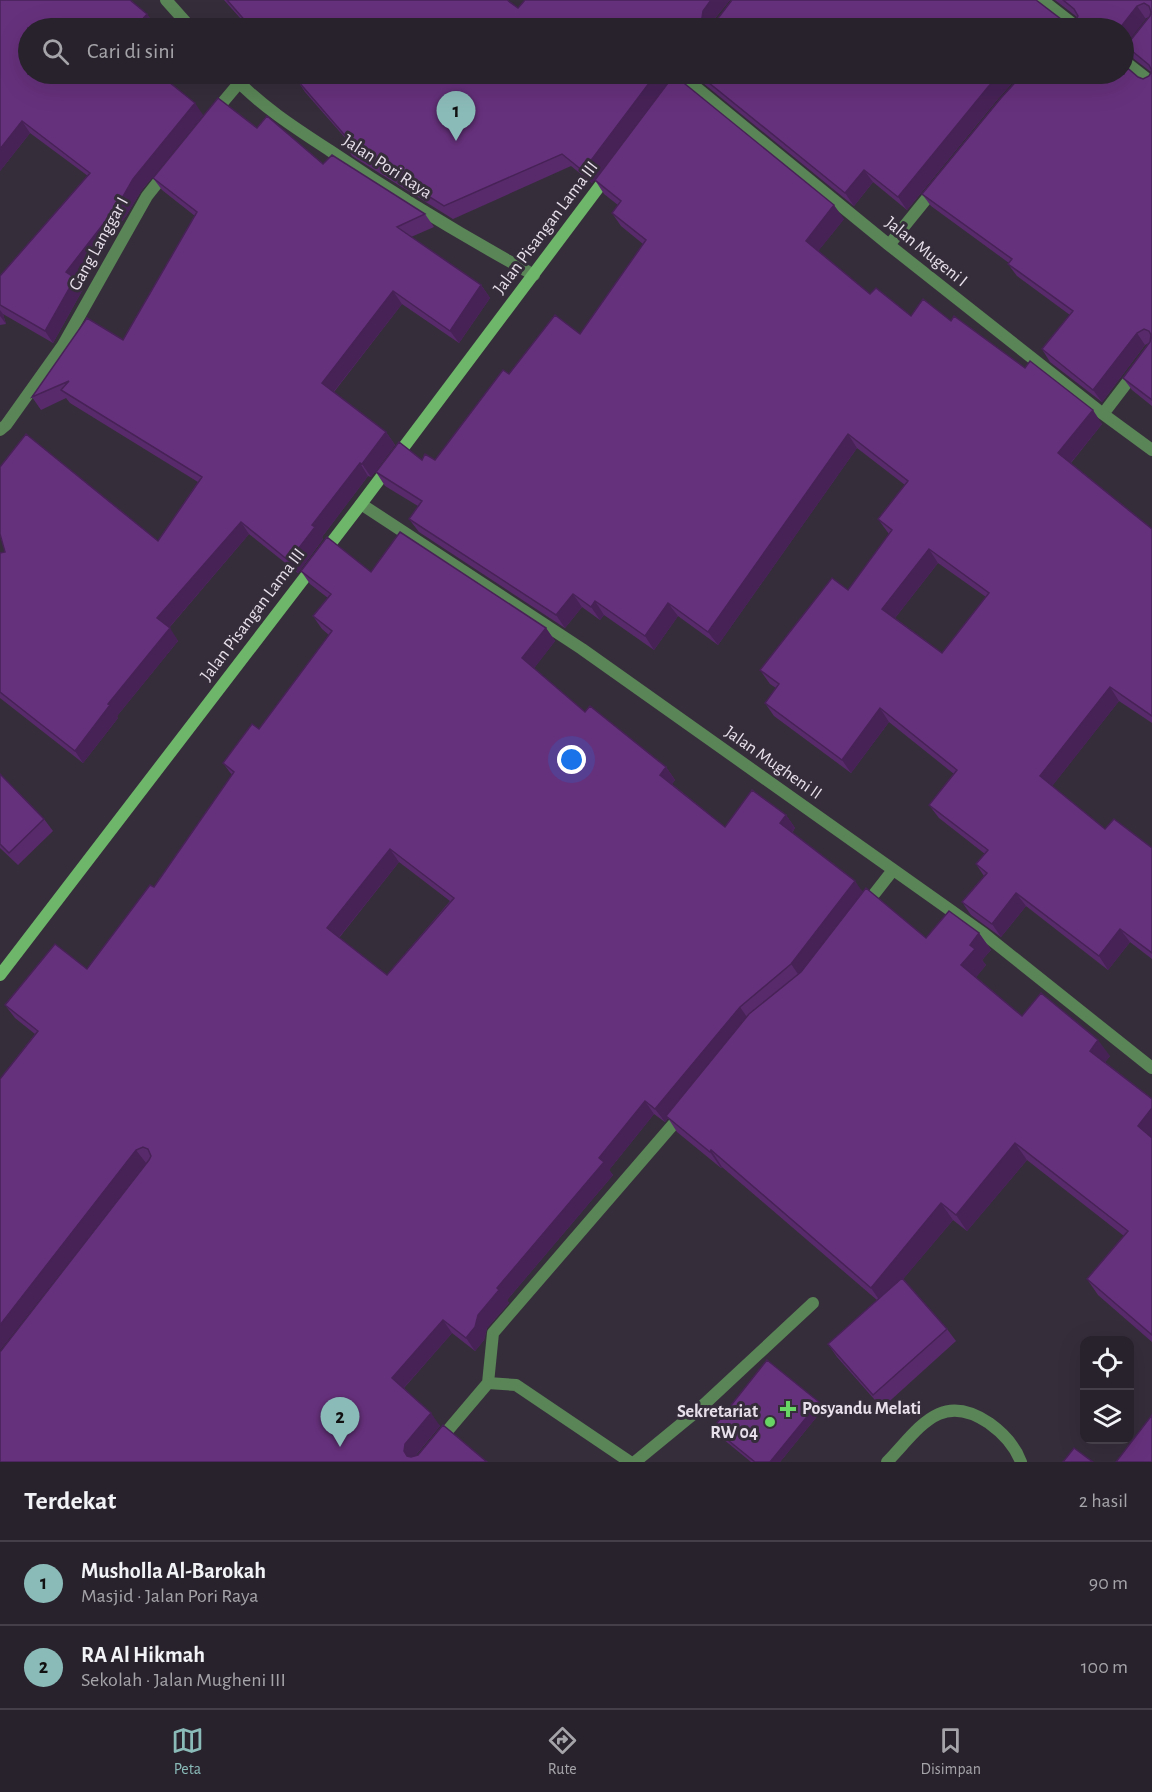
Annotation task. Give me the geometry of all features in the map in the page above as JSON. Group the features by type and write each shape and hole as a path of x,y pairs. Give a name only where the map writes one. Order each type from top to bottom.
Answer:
{"street":[{"path":"166,0 182,18"},
{"path":"1042,0 1063,18"},
{"path":"1134,46 1152,24"},
{"path":"1134,68 1152,83"},
{"path":"203,127 231,84"},
{"name":"Jalan Pori Raya","path":"242,84 293,126 393,194 534,275"},
{"path":"661,104 676,84"},
{"name":"Jalan Mugeni I","path":"694,84 889,245 1152,450"},
{"name":"Gang Langgar I","path":"0,430 6,425 63,345 147,196 175,161"},
{"name":"Jalan Pisangan Lama III","path":"0,975 361,504 619,161"},
{"path":"889,245 946,176"},
{"path":"1103,414 1152,350"},
{"name":"Jalan Mugheni II","path":"361,504 582,649 984,934 1152,1068"},
{"path":"856,917 893,870"},
{"path":"421,1462 488,1383 493,1333 689,1105"},
{"path":"488,1383 516,1385 633,1462 697,1411 813,1303"},
{"path":"887,1462 926,1422 936,1414 950,1410 962,1410 994,1426 1017,1452 1021,1462"}],"building":[{"path":"0,0 130,0 147,14 144,18 18,18 18,84 171,84 195,103 133,179 118,205 66,272 75,278 45,331 0,305 0,276 90,173 22,121 0,149"},
{"path":"227,0 507,0 518,8 525,0 711,0 703,11 702,18 243,18"},
{"path":"732,0 1036,0 1060,18 718,18"},
{"path":"1063,0 1152,0 1152,71 1149,65 1134,53 1134,36 1151,12 1149,6 1144,3 1137,6 1128,18 1077,18 1074,9"},
{"path":"1152,71 1152,400 1123,378 1150,342 1149,331 1144,329 1137,333 1093,390 1042,349 1073,311 1008,264 1012,259 922,194 1014,84 1134,84 1134,74 1143,79"},
{"path":"300,84 648,84 583,171 562,154 444,206 344,143 348,139"},
{"path":"667,84 685,84 834,205 806,241 870,294 876,288 911,316 923,299 951,321 954,316 1025,368 1030,361 1093,410 1058,453 1152,529 1152,716 1110,687 1040,776 1105,829 1114,819 1152,848 1152,953 1120,929 1099,956 1016,893 992,924 962,902 987,873 976,864 988,850 929,805 957,770 880,708 842,760 765,703 779,684 760,670 832,578 848,590 892,530 878,519 908,481 848,434 708,632 668,603 645,636 595,601 591,607 573,594 556,615 409,519 422,501 376,472 399,442 422,460 425,454 435,460 503,370 509,374 555,315 580,334 646,240 612,213 621,201 595,180","holes":["929,549 989,593 942,653 882,609"]},
{"path":"710,84 991,84 898,197 864,170 845,193"},
{"path":"218,98 257,128 267,116 323,164 332,155 425,214 397,227 481,285 450,331 393,291 322,383 386,432 312,525 315,527 289,561 241,522 157,618 170,628 108,704 110,705 75,751 0,692 0,553 5,552 0,534 0,467 26,434 158,541 202,477 61,390 69,381 32,397 87,318 123,340 197,212 153,178"},
{"path":"400,532 546,628 522,658 585,712 590,706 666,767 660,775 725,827 752,790 786,815 780,823 855,881 791,964 740,1007 655,1109 645,1101 599,1158 604,1162 497,1288 499,1290 478,1315 475,1327 466,1338 443,1320 392,1378 431,1413 405,1444 404,1451 407,1456 418,1455 443,1425 487,1462 0,1462 0,1352 151,1156 148,1149 143,1147 136,1150 0,1325 0,1079 38,1031 5,1005 55,944 87,969 150,885 154,887 234,772 223,763 252,724 259,729 332,631 313,616 331,594 301,571 327,537 371,572","holes":["390,849 454,898 387,975 327,928"]},
{"path":"0,774 44,819 9,853 0,844"},
{"path":"866,888 926,938 949,911 979,933 970,945 975,949 961,965 1022,1016 1041,993 1098,1040 1090,1051 1152,1099 1152,1108 1138,1126 1152,1138 1152,1335 1087,1279 1128,1231 1015,1143 956,1215 941,1203 871,1288 711,1150 710,1152 666,1116 749,1014 801,972"},
{"path":"902,1278 947,1329 873,1395 828,1344"},
{"name":"Sekretariat RW 04","path":"767,1360 819,1402 770,1462 755,1462 713,1428"},
{"path":"1152,1415 1152,1462 1116,1462 1130,1444 1134,1444 1134,1438"},
{"path":"1074,1448 1093,1462 1063,1462"}],"place":[{"name":"Musholla Al-Barokah","path":"456,141"},
{"name":"Posyandu Melati","path":"788,1409"},
{"name":"Sekretariat RW 04","path":"770,1422"},
{"name":"RA Al Hikmah","path":"340,1447"}]}
